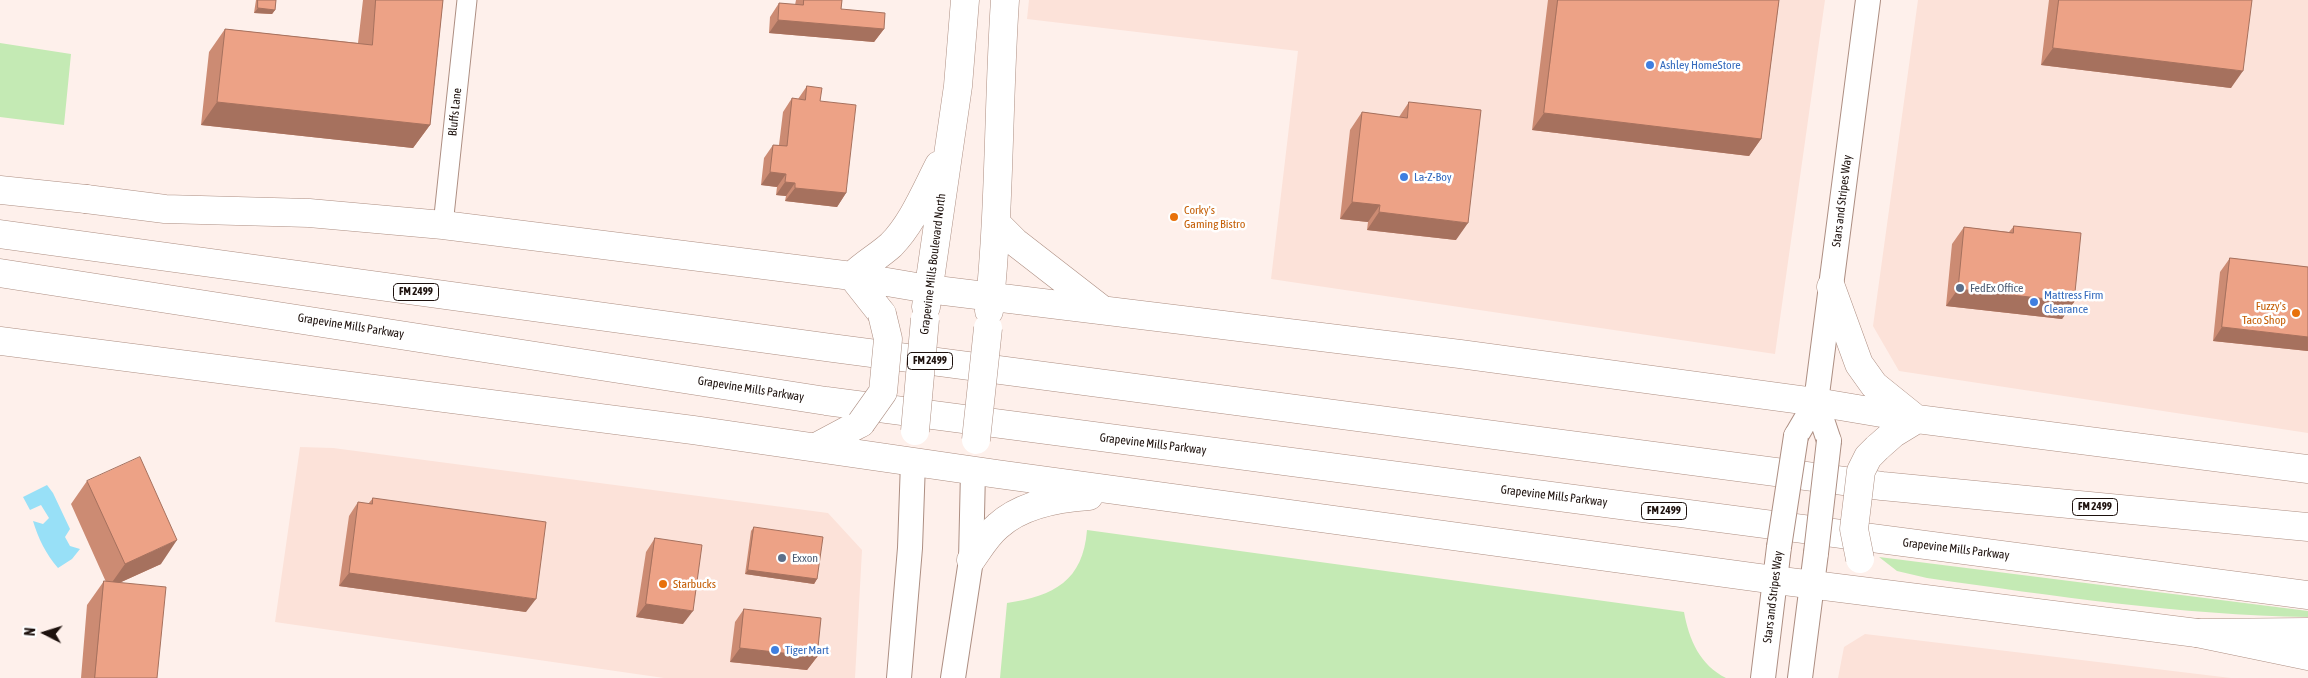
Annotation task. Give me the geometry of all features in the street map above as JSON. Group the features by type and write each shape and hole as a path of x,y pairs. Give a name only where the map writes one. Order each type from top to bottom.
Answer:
{"main road":[{"name":"Grapevine Mills Boulevard North","path":"913,462 928,289 958,86 964,0"},
{"path":"973,471 997,224 999,97 1004,0"},
{"path":"852,276 866,262 891,244 912,216 948,149"},
{"path":"0,190 165,209 309,213 443,225 852,276 928,289 991,295 1460,354 1816,402 1917,419 2308,469"},
{"path":"997,224 1014,242 1101,309"},
{"name":"FM 2499","path":"0,234 812,346 1872,485 2308,527"},
{"name":"Grapevine Mills Parkway","path":"0,273 836,402 2308,595"},
{"path":"816,447 861,423 883,392 888,339 882,314 852,276"},
{"path":"1831,287 1859,364 1874,385 1917,419"},
{"path":"0,341 816,447 973,471 1775,580 2197,633 2308,656"},
{"path":"1882,593 1860,559 1854,529 1861,471 1868,457 1877,448 1894,433 1917,419"},
{"path":"971,560 997,526 1022,509 1068,497 1132,493"},
{"path":"2197,633 2308,632"}],"street":[{"name":"Bluffs Lane","path":"443,225 466,0"},
{"name":"Stars and Stripes Way","path":"1763,678 1796,436 1816,402 1868,0"},
{"name":"Stars and Stripes Way","path":"1800,678 1829,441 1816,402"},
{"name":"Grapevine Mills Boulevard North","path":"899,678 910,548 913,462"},
{"path":"953,678 971,560 973,471"}],"shaded area":[{"path":"1029,0 1825,0 1775,354 1271,279 1298,51 1027,19"},
{"path":"1918,0 2308,0 2308,433 1899,371 1873,326"},
{"path":"300,447 333,448 828,513 862,550 855,678 664,678 275,622"},
{"path":"1865,634 2231,678 1838,678 1844,647"}],"green space":[{"path":"0,43 71,54 64,125 0,117"},
{"path":"1087,530 1684,612 1689,632 1697,651 1709,666 1726,678 1000,678 1007,603 1039,596 1063,583 1072,574 1079,562"},
{"path":"1879,557 2308,611 2308,617 2165,609 1975,585 1927,578 1897,571"}],"water":[{"path":"47,485 53,493 70,529 65,537 70,546 80,549 72,559 58,568 43,546 33,521 43,524 49,518 41,505 30,510 23,497"}],"building":[{"path":"258,0 276,0 275,10 258,8"},
{"path":"376,0 443,0 430,125 217,102 225,29 372,45"},
{"path":"804,0 842,0 841,9 885,13 884,29 778,20 779,3 803,5"},
{"name":"Ashley HomeStore","path":"1558,0 1779,0 1761,139 1544,113"},
{"path":"2059,0 2252,0 2243,71 2053,48"},
{"path":"807,86 822,88 820,101 856,105 846,193 795,188 795,183 785,182 786,174 770,172 773,145 787,146 792,98 805,100"},
{"name":"La-Z-Boy","path":"1409,102 1481,110 1468,223 1379,212 1380,205 1352,202 1362,112 1407,118"},
{"path":"2014,226 2081,233 2074,302 1958,289 1964,227 2013,233"},
{"path":"2230,258 2308,267 2308,337 2222,327"},
{"path":"140,457 177,540 125,564 87,481"},
{"path":"373,498 546,522 536,599 349,573 358,502 372,504"},
{"name":"Exxon","path":"754,527 823,537 817,579 748,570"},
{"path":"655,538 702,545 693,611 646,604"},
{"path":"104,581 166,587 157,678 95,678"},
{"path":"744,609 821,618 817,657 740,648"}],"place":[{"name":"Ashley HomeStore","path":"1650,65"},
{"name":"La-Z-Boy","path":"1404,177"},
{"name":"Corky's Gaming Bistro","path":"1174,217"},
{"name":"FedEx Office","path":"1960,288"},
{"name":"Mattress Firm Clearance","path":"2034,302"},
{"name":"Fuzzy's Taco Shop","path":"2296,313"},
{"name":"Exxon","path":"782,558"},
{"name":"Starbucks","path":"663,584"},
{"name":"Tiger Mart","path":"775,650"}]}
